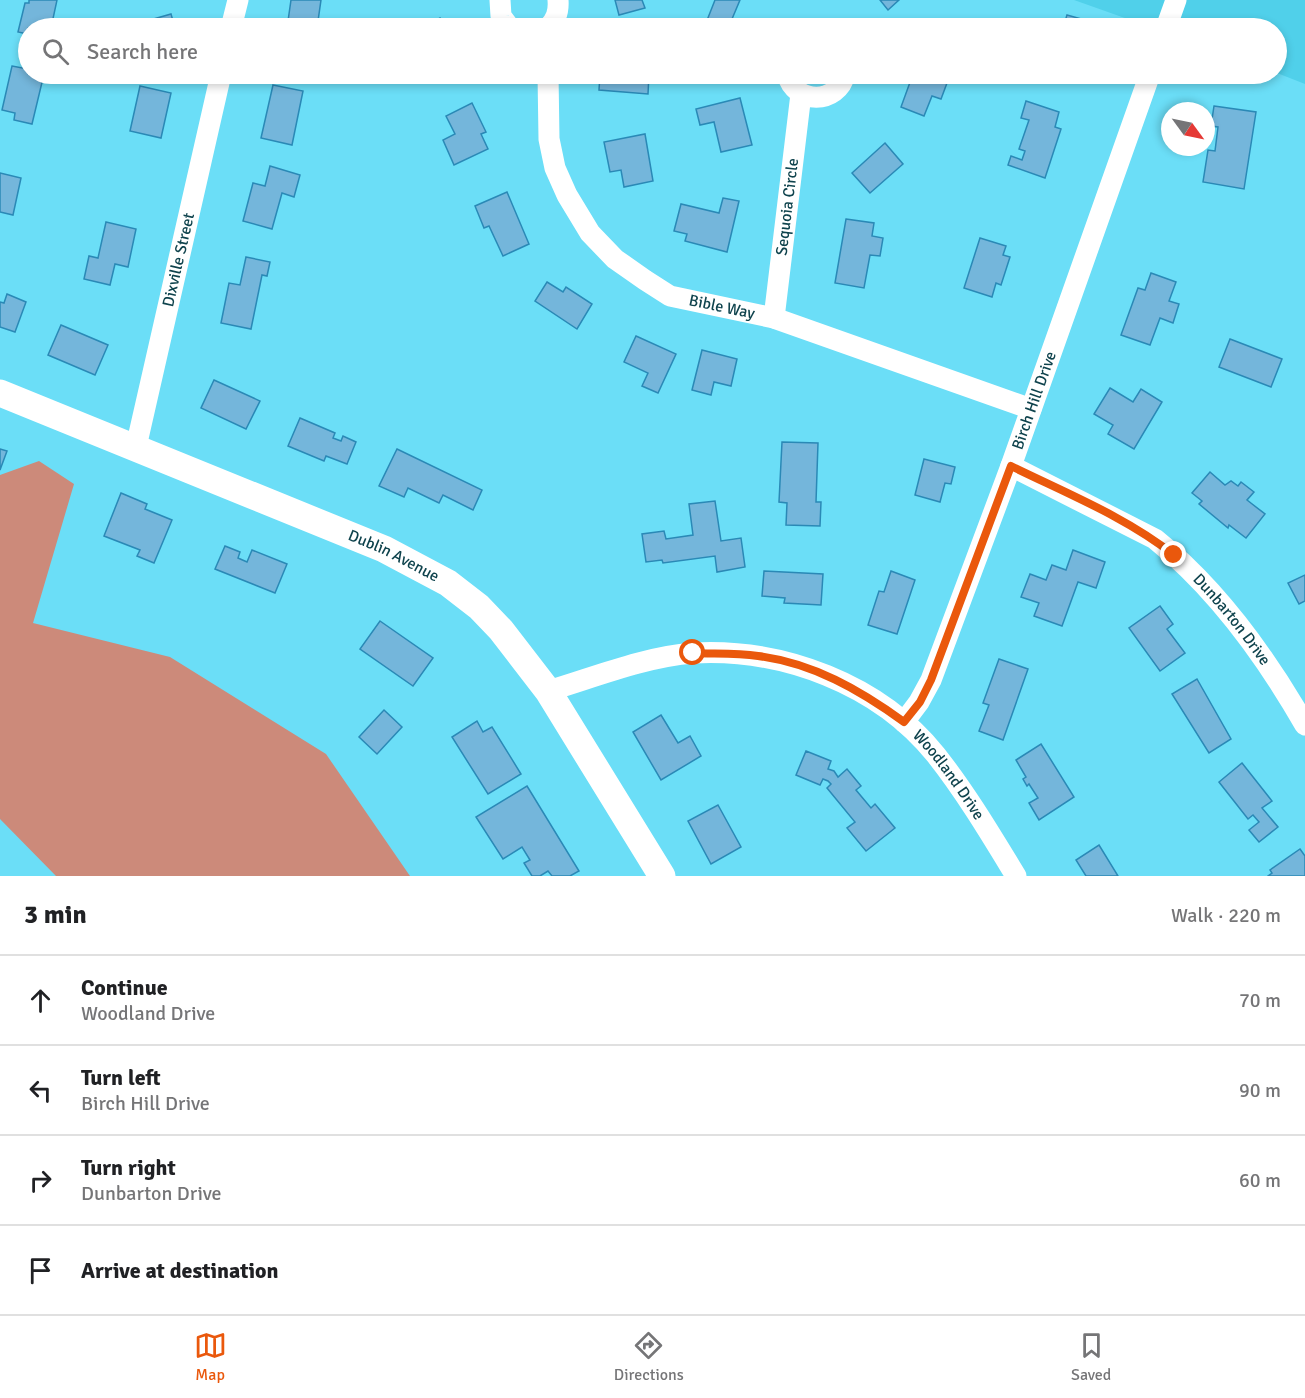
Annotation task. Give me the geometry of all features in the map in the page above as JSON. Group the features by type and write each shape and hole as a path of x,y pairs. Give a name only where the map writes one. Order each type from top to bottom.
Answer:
{"street":[{"path":"234,18 238,0"},
{"path":"500,0 502,18"},
{"path":"556,18 558,0"},
{"path":"1170,18 1176,0"},
{"name":"Dixville Street","path":"136,447 219,84"},
{"name":"Bible Way","path":"548,84 549,139 555,168 567,195 590,233 615,259 670,296 774,318 1030,409"},
{"path":"792,84 801,94 810,98 830,95 840,84"},
{"name":"Birch Hill Drive","path":"904,722 920,702 931,680 1011,466 1146,84"},
{"name":"Sequoia Circle","path":"774,318 801,94"},
{"name":"Dublin Avenue","path":"0,393 384,549 448,583 479,607 501,630 548,691 662,876"},
{"name":"Dunbarton Drive","path":"1011,466 1155,539 1174,555 1206,586 1279,680 1305,725"},
{"name":"Woodland Drive","path":"548,691 650,660 693,653 759,656 814,670 874,700 904,722 935,753 1016,876"}],"shaded area":[{"path":"1074,0 1305,0 1305,84 1287,77 1287,18 1125,18"},
{"path":"39,461 74,484 33,623 170,657 326,754 410,876 56,876 0,819 0,475"}],"building":[{"path":"29,0 57,0 53,18 21,18 25,3 29,3"},
{"path":"291,0 321,0 318,18 288,18"},
{"path":"615,0 642,0 645,8 619,15"},
{"path":"715,0 740,0 732,18 708,18"},
{"path":"880,0 899,0 888,10"},
{"path":"171,14 172,18 157,18"},
{"path":"12,66 18,67 18,84 42,84 32,124 14,120 15,113 2,110"},
{"path":"599,84 648,84 648,94 599,90"},
{"path":"909,84 947,84 941,99 932,96 924,116 901,107"},
{"path":"273,85 303,91 292,145 261,138"},
{"path":"140,86 171,93 161,138 130,131"},
{"path":"740,98 752,145 721,152 714,122 700,125 696,109"},
{"path":"1026,101 1059,112 1055,127 1061,129 1045,178 1008,165 1011,156 1022,160 1025,151 1019,149 1029,120 1021,118"},
{"path":"472,103 486,132 481,134 488,149 454,165 443,140 455,134 446,116"},
{"path":"1215,106 1256,112 1244,189 1203,182 1207,156 1215,156 1218,127 1215,127"},
{"path":"645,134 653,181 624,187 621,170 610,172 604,142"},
{"path":"885,143 903,164 870,193 852,173"},
{"path":"270,166 300,175 294,197 282,193 272,229 243,221 253,183 265,186"},
{"path":"0,173 21,178 13,215 0,212"},
{"path":"507,192 529,244 503,256 489,226 484,228 475,206"},
{"path":"723,198 739,201 727,252 685,241 687,234 674,231 681,204 719,213"},
{"path":"846,219 874,223 872,236 883,238 880,256 870,255 864,288 835,283"},
{"path":"106,222 136,229 128,267 115,264 110,285 84,279 89,256 98,258"},
{"path":"980,238 1006,246 1003,255 1010,257 1001,285 996,283 992,297 964,288"},
{"path":"246,257 270,262 267,276 262,275 251,329 221,323 229,283 240,285"},
{"path":"1151,273 1176,282 1169,301 1179,304 1173,323 1160,318 1150,345 1121,335 1138,288 1145,290"},
{"path":"547,282 563,292 566,287 592,304 577,329 535,301"},
{"path":"7,294 26,302 15,332 0,327 0,302 4,303"},
{"path":"61,325 108,345 95,375 48,355"},
{"path":"636,336 676,354 658,393 642,386 648,373 624,362"},
{"path":"1230,339 1282,359 1271,387 1219,367"},
{"path":"702,350 737,359 731,386 714,382 711,395 692,390"},
{"path":"214,380 260,401 246,429 201,408"},
{"path":"1110,388 1133,402 1141,389 1162,402 1134,449 1108,434 1113,425 1094,414"},
{"path":"300,418 335,433 333,438 341,441 343,436 356,442 347,464 326,456 324,461 288,446"},
{"path":"782,442 818,443 816,502 821,502 820,526 786,525 787,503 779,502"},
{"path":"0,449 7,451 0,470"},
{"path":"397,449 482,490 473,510 443,495 439,503 408,488 404,497 379,486"},
{"path":"924,459 955,467 951,484 945,483 940,502 915,495"},
{"path":"1210,472 1225,485 1231,481 1238,486 1241,482 1254,492 1247,500 1265,514 1246,538 1229,525 1228,528 1199,504 1202,501 1192,493"},
{"path":"121,493 147,504 145,509 172,520 154,563 137,556 140,550 104,536"},
{"path":"715,501 721,541 741,538 745,567 717,572 715,556 663,563 662,560 646,562 642,534 664,531 666,539 693,535 689,504"},
{"path":"225,546 240,552 238,558 247,562 252,550 287,564 275,593 215,569"},
{"path":"1073,550 1105,562 1096,588 1078,582 1062,626 1034,616 1039,603 1021,597 1030,574 1046,580 1052,565 1066,570"},
{"path":"764,571 823,574 821,605 784,603 785,598 762,596"},
{"path":"891,571 915,580 897,634 868,625 879,591 884,592"},
{"path":"1305,575 1305,601 1299,604 1288,583"},
{"path":"1160,606 1173,624 1167,629 1185,653 1160,671 1129,628"},
{"path":"380,621 433,658 413,686 360,649"},
{"path":"999,659 1028,669 1003,740 979,731 989,705 983,703"},
{"path":"1197,679 1231,739 1209,753 1172,694"},
{"path":"384,710 402,727 377,754 359,737"},
{"path":"661,715 678,743 690,736 701,756 661,780 633,732"},
{"path":"477,721 483,732 492,727 521,774 488,794 452,737"},
{"path":"1041,744 1074,797 1039,820 1029,803 1038,798 1029,784 1027,786 1023,779 1026,777 1016,760"},
{"path":"806,751 831,761 828,769 834,771 838,777 847,769 861,786 856,790 871,808 875,804 895,828 866,851 847,828 855,822 827,788 831,784 823,779 820,785 796,775"},
{"path":"1242,763 1272,801 1262,808 1278,827 1259,842 1249,830 1259,822 1253,815 1248,819 1219,782"},
{"path":"527,786 579,871 570,876 552,876 548,871 540,876 532,876 524,863 530,860 522,847 503,859 476,817"},
{"path":"718,805 741,847 711,864 688,821"},
{"path":"1099,845 1118,876 1086,876 1076,860"},
{"path":"1300,849 1305,856 1305,876 1268,876 1272,873 1270,870"}],"route":[{"path":"693,653 759,656 814,670 874,700 904,722 920,702 931,680 1011,466 1155,539 1174,555"}]}
